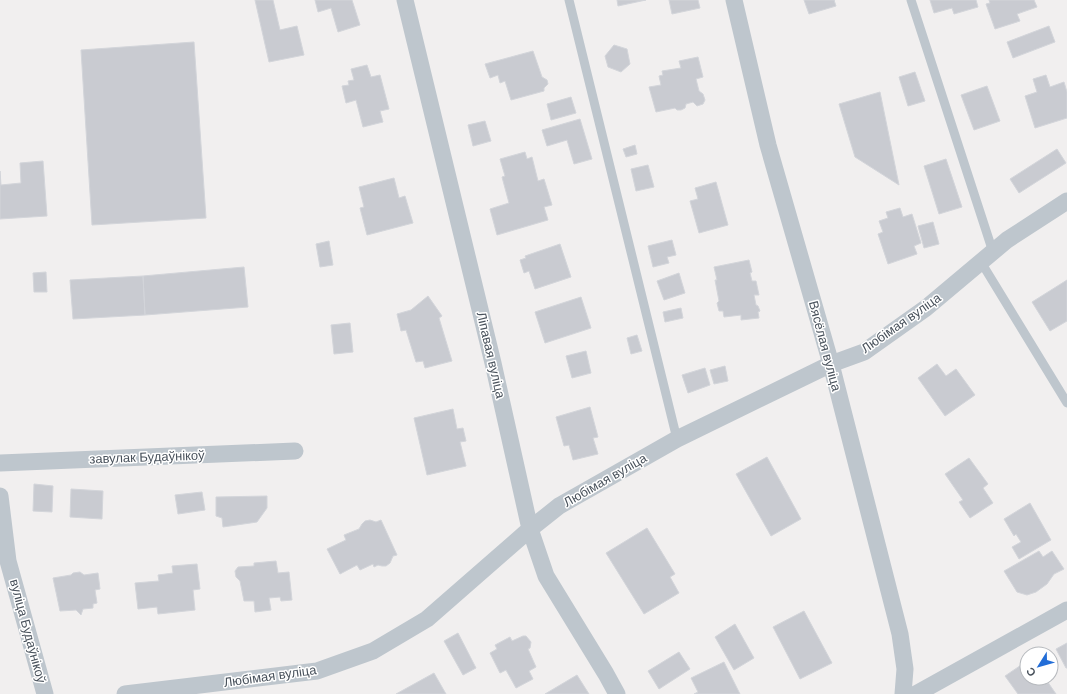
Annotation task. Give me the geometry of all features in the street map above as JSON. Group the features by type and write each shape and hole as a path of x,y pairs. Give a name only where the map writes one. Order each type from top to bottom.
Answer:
{"street":[{"name":"Ліпавая вуліца","path":"405,0 493,363 530,529 546,576 617,694"},
{"name":"Вясёлая вуліца","path":"734,0 768,145 830,364 900,634 905,669 903,694"},
{"name":"Любімая вуліца","path":"125,694 317,671 373,651 427,619 530,529 559,506 677,439 830,364 864,352 926,308 1007,240 1067,201"},
{"name":"завулак Будаўнікоў","path":"0,463 295,451"},
{"name":"вуліца Будаўнікоў","path":"0,496 8,561 45,694"},
{"path":"916,694 1067,610"}],"lane":[{"path":"569,0 677,439"},
{"path":"911,0 987,257 1067,403"}],"building":[{"path":"255,0 273,0 280,30 297,26 304,55 269,62"},
{"path":"315,0 352,0 360,25 338,32 331,8 318,12"},
{"path":"617,0 646,0 618,6"},
{"path":"669,0 698,0 700,8 672,14"},
{"path":"804,0 834,0 836,6 809,14"},
{"path":"930,0 976,0 978,7 954,14 952,8 934,13"},
{"path":"989,0 1034,0 1037,7 1017,14 1020,21 995,29 986,4 990,3"},
{"path":"1049,26 1055,42 1013,58 1007,42"},
{"path":"194,42 206,218 92,225 81,50"},
{"path":"614,45 627,49 630,64 621,72 608,67 605,56"},
{"path":"533,51 542,77 547,80 548,84 544,88 544,91 511,100 505,81 500,83 498,75 490,78 485,64"},
{"path":"698,57 703,77 696,79 699,91 703,94 705,100 703,104 697,106 693,102 686,104 685,108 681,110 677,110 675,108 656,112 649,87 661,85 659,76 663,75 662,71 681,68 679,61"},
{"path":"367,65 371,77 380,75 389,109 380,111 383,122 363,127 356,100 346,103 342,86 349,85 348,81 354,80 351,69"},
{"path":"915,72 925,101 908,106 899,77"},
{"path":"1046,75 1050,87 1064,82 1067,92 1067,118 1035,128 1025,96 1037,92 1033,79"},
{"path":"987,86 1000,121 974,130 961,95"},
{"path":"880,92 899,185 855,157 839,104"},
{"path":"571,97 576,113 551,120 547,104"},
{"path":"580,119 592,159 574,164 567,140 547,146 542,130"},
{"path":"485,121 491,141 473,146 468,125"},
{"path":"635,145 637,154 626,157 623,149"},
{"path":"1057,149 1066,163 1019,193 1010,179"},
{"path":"525,152 527,159 532,157 538,181 544,179 552,205 544,207 548,220 497,235 490,209 509,203 502,177 505,176 500,159"},
{"path":"946,159 962,207 939,214 924,166"},
{"path":"43,161 47,216 0,219 0,171 1,185 21,183 20,163"},
{"path":"648,165 654,187 636,191 631,169"},
{"path":"394,178 399,198 405,196 413,223 367,235 360,208 364,207 359,187"},
{"path":"716,182 728,225 699,233 690,201 698,199 695,188"},
{"path":"900,208 903,217 912,214 921,243 914,246 917,254 888,264 878,234 883,232 879,221 888,218 886,212"},
{"path":"933,222 939,244 924,248 918,226"},
{"path":"672,240 676,255 667,257 669,263 653,267 648,246"},
{"path":"329,241 333,265 320,267 316,244"},
{"path":"560,244 571,277 535,289 529,271 524,273 520,260 526,258 525,256"},
{"path":"749,260 752,272 750,273 752,281 756,281 759,295 754,295 756,305 760,311 758,312 759,318 741,320 741,315 724,317 723,311 719,311 717,303 719,301 714,267"},
{"path":"244,267 248,307 145,315 143,276"},
{"path":"46,272 47,292 34,292 33,273"},
{"path":"679,273 685,293 664,300 657,281"},
{"path":"143,276 145,315 73,319 70,280"},
{"path":"1067,280 1067,321 1050,331 1032,302"},
{"path":"428,296 442,316 439,318 452,361 425,368 423,361 416,362 406,330 401,331 397,314 411,310"},
{"path":"581,297 591,328 545,343 535,312"},
{"path":"681,308 683,318 665,322 663,312"},
{"path":"350,323 353,352 334,354 331,325"},
{"path":"637,335 642,351 631,354 627,338"},
{"path":"586,351 591,373 572,378 566,356"},
{"path":"937,364 946,376 956,369 975,395 945,416 918,378"},
{"path":"725,366 728,381 714,384 710,370"},
{"path":"705,368 710,385 688,393 682,375"},
{"path":"590,407 598,437 593,438 598,454 573,460 569,445 564,446 556,417"},
{"path":"453,409 457,429 463,428 466,441 460,442 466,466 427,475 414,418"},
{"path":"767,457 801,519 771,536 736,474"},
{"path":"969,458 988,484 983,488 993,503 970,518 959,502 963,500 945,474"},
{"path":"34,484 53,486 52,512 33,511"},
{"path":"71,489 103,491 102,519 70,517"},
{"path":"202,492 205,510 178,514 175,495"},
{"path":"267,496 267,508 257,522 223,527 222,518 216,516 216,497"},
{"path":"1030,503 1051,540 1019,559 1012,547 1021,542 1016,534 1014,536 1004,519"},
{"path":"370,520 376,522 381,520 397,555 393,556 390,563 386,566 378,565 374,567 373,564 360,570 357,565 340,574 327,549 346,540 344,535 359,529 365,521"},
{"path":"647,528 675,574 670,577 679,593 644,614 606,553"},
{"path":"1039,551 1043,557 1052,551 1064,569 1054,574 1047,584 1036,592 1027,595 1017,592 1004,571"},
{"path":"276,561 278,573 289,572 292,600 281,601 280,597 269,598 271,610 255,612 254,601 244,601 240,581 236,577 235,571 238,567 254,566 254,563"},
{"path":"197,564 200,589 193,590 195,610 158,614 157,607 138,609 135,583 159,581 158,575 173,573 172,566"},
{"path":"80,572 84,575 98,573 100,589 95,590 97,603 93,604 93,608 83,609 81,615 76,610 60,611 53,578"},
{"path":"804,611 832,663 800,679 773,627"},
{"path":"735,624 754,658 734,670 715,637"},
{"path":"458,633 476,668 463,675 444,641"},
{"path":"526,636 531,642 530,648 528,649 536,667 529,671 533,679 516,688 506,670 500,673 490,653 497,649 495,645 510,637 512,641"},
{"path":"1067,643 1067,668 1059,655 1059,647"},
{"path":"679,652 690,669 659,689 648,671"},
{"path":"724,662 740,694 694,694 698,692 691,678"},
{"path":"1019,666 1019,686 1050,686 1056,694 1018,694 1005,676"},
{"path":"434,673 446,694 396,694"},
{"path":"577,675 589,694 545,694"}]}
